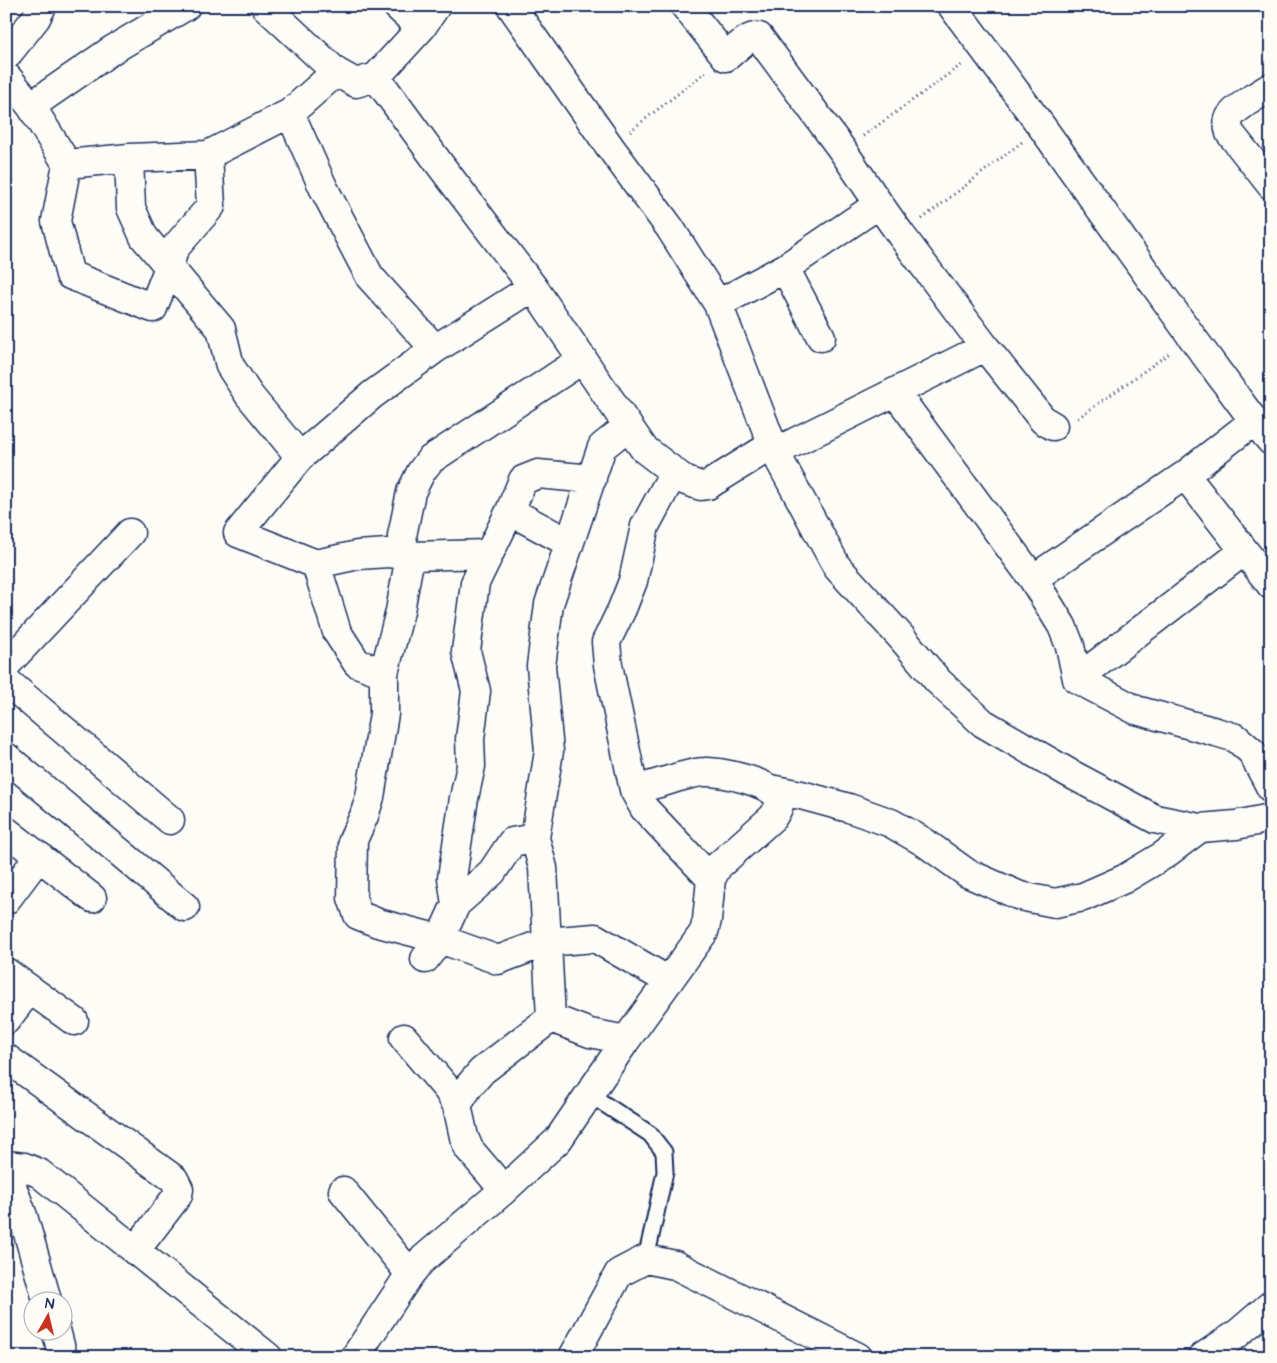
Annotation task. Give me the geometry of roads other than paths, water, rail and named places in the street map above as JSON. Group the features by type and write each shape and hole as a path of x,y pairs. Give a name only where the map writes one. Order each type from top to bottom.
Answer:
{"street":[{"path":"6,56 36,18 42,6"},
{"path":"31,106 112,50 186,6"},
{"path":"265,6 336,72 356,83 376,77 428,17 397,6"},
{"path":"511,6 610,147 670,228 718,304 774,448 837,566 938,681 983,723 1069,773 1155,819 1200,828 1236,825 1271,818"},
{"path":"685,6 726,57 750,38 760,37 879,204 985,347 1043,420 1053,426"},
{"path":"952,6 1262,431 1185,475 1033,579"},
{"path":"67,164 128,158 208,155 290,113 336,72"},
{"path":"6,76 31,106 67,164 56,221 70,275 153,308 174,249 211,206 208,155"},
{"path":"376,77 533,287 644,449 686,481 701,486 708,485 774,448 895,392 985,347"},
{"path":"1271,87 1234,112 1229,118 1228,125 1230,133 1271,185"},
{"path":"290,113 322,187 370,277 435,348"},
{"path":"128,158 132,208 144,237 221,329 230,366 249,395 300,457"},
{"path":"718,304 785,268 879,204"},
{"path":"785,268 821,337"},
{"path":"489,554 410,556 388,553 358,555 316,564 238,532 300,457 372,395 435,348 533,287"},
{"path":"583,359 430,460 421,472 411,492 402,536 404,548 410,556 400,610 384,673 384,714 370,797 353,840 352,898 358,915 433,949 498,960 546,942 595,938 669,981"},
{"path":"895,392 1033,579 1062,626 1070,646 1077,679"},
{"path":"551,1018 544,868 535,838 548,751 542,666 549,604 602,447 628,426"},
{"path":"674,472 645,526 633,581 606,642 608,664 634,790 644,808 711,879"},
{"path":"456,904 452,878 464,798 471,766 470,739 476,690 466,651 475,583 523,480 538,474 592,479"},
{"path":"1185,475 1271,585"},
{"path":"510,511 569,543"},
{"path":"6,665 130,533"},
{"path":"1077,679 1244,551"},
{"path":"316,564 337,632 356,664 384,673"},
{"path":"1077,679 1136,710 1236,738 1252,752 1271,788"},
{"path":"6,681 170,820"},
{"path":"6,757 185,906"},
{"path":"355,1357 410,1274 421,1261 504,1190 558,1140 626,1040 704,932 711,879 718,866 773,817 778,808 779,799 770,789 756,781 705,772 687,775 634,790"},
{"path":"770,789 849,808 891,824 924,842 967,873 1020,896 1055,903 1083,898 1124,879 1164,855 1200,828"},
{"path":"6,831 92,898"},
{"path":"433,949 456,904 492,872 512,842 535,838"},
{"path":"6,900 39,856"},
{"path":"6,972 74,1021"},
{"path":"6,1020 29,990"},
{"path":"551,1018 590,1033 626,1040"},
{"path":"457,1105 482,1071 551,1018"},
{"path":"404,1038 448,1090 457,1105 464,1137 470,1149 504,1190"},
{"path":"6,1058 174,1179 179,1189 178,1195 135,1251"},
{"path":"6,1165 24,1167 39,1172 268,1357"},
{"path":"6,1177 12,1186 15,1218 43,1290"},
{"path":"343,1191 410,1274"},
{"path":"573,1357 619,1273 646,1259 675,1265 858,1357"},
{"path":"1203,1357 1236,1335 1271,1305"},
{"path":"59,1340 63,1357"}],"lane":[{"path":"589,1094 650,1134 664,1152 665,1172 646,1259"}]}
